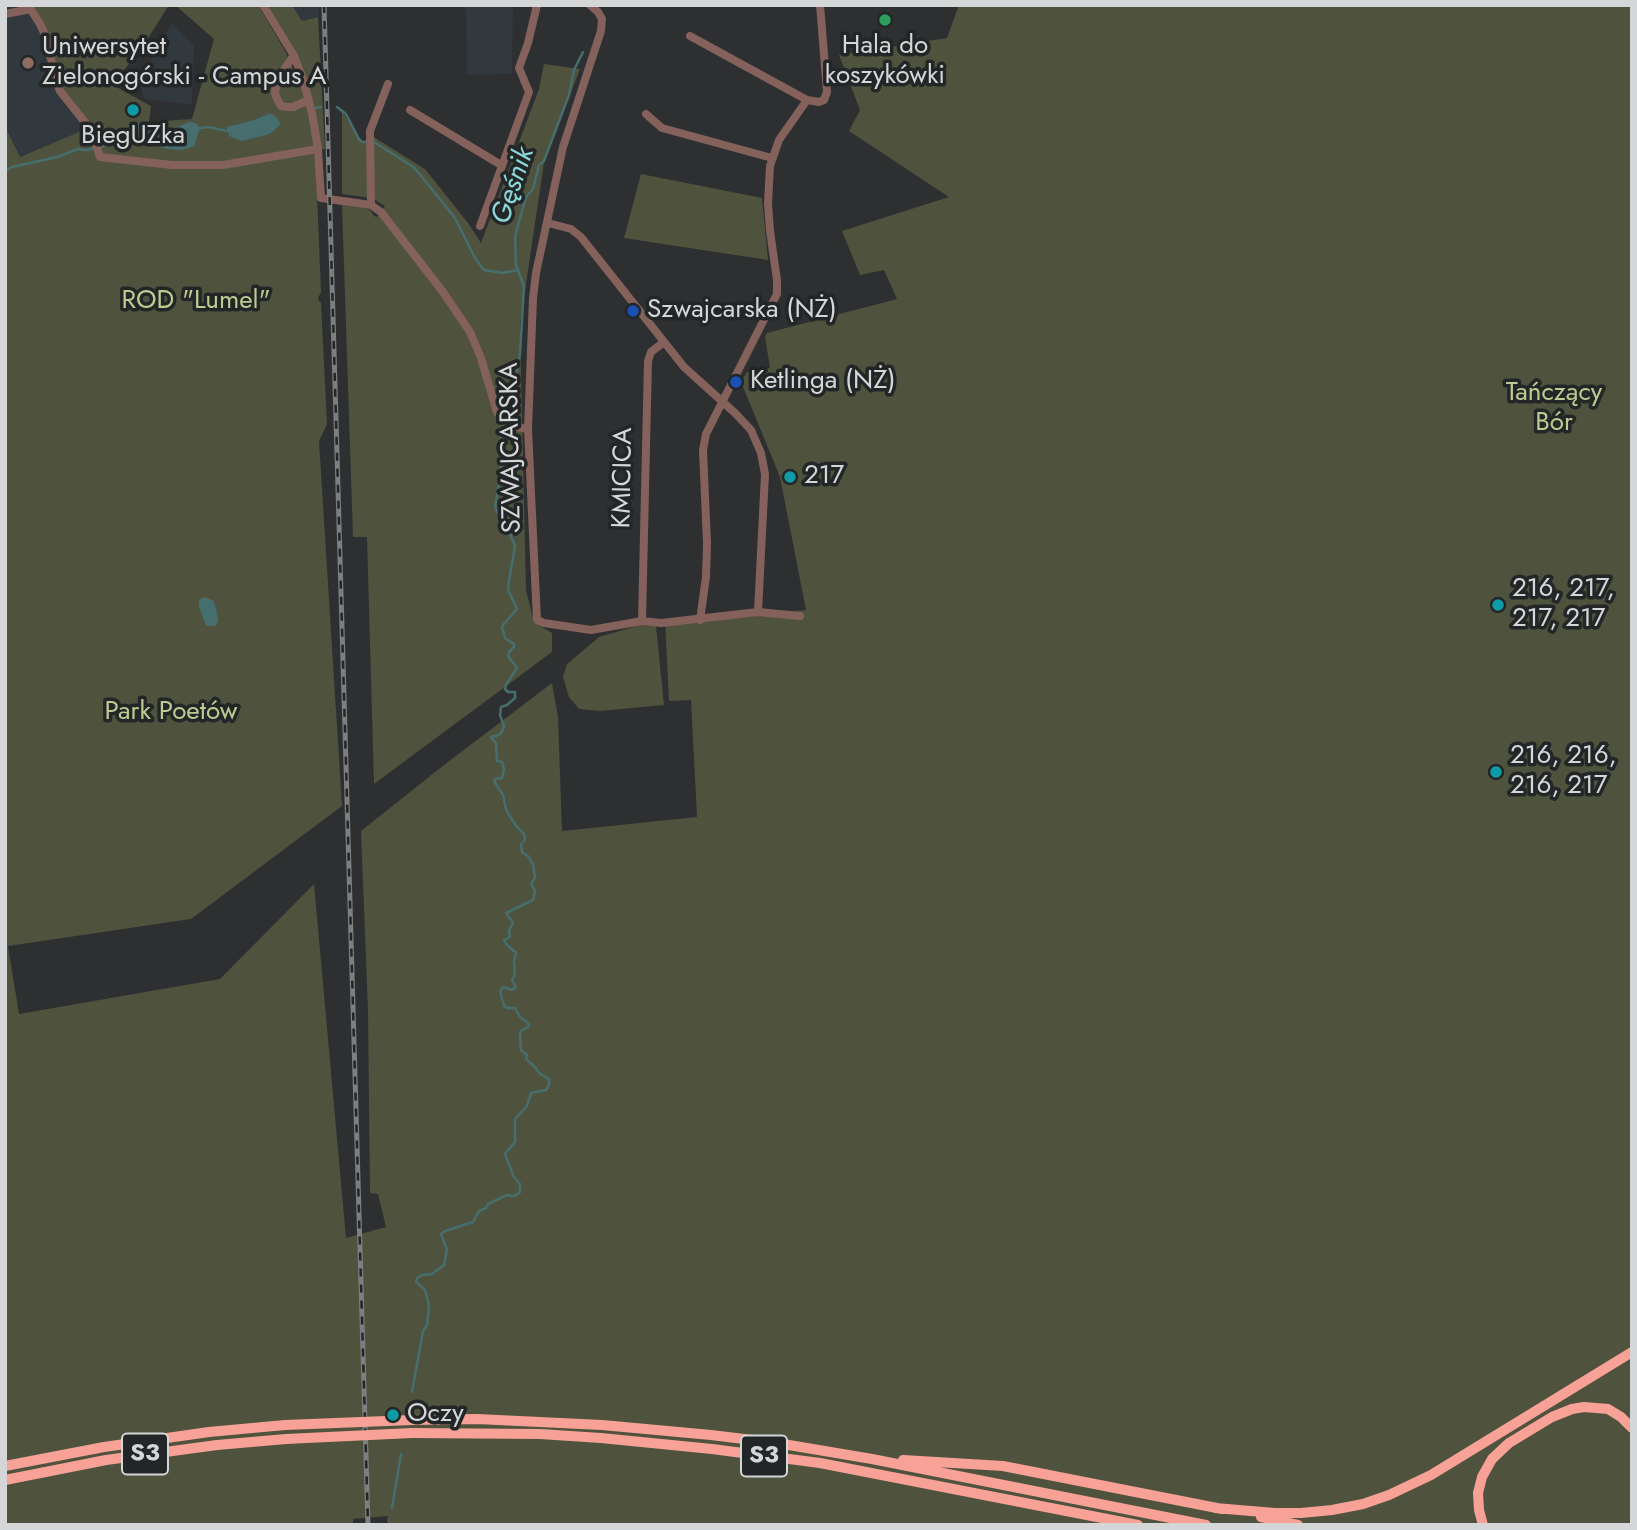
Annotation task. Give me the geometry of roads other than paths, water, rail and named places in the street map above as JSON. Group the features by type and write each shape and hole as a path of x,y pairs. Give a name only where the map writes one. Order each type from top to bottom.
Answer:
{"highway":[{"path":"1215,1508 1301,1513 1363,1504 1390,1495 1430,1475 1632,1352"},
{"path":"1483,1525 1478,1493 1482,1477 1492,1459 1509,1443 1552,1417 1584,1407 1608,1409 1632,1428"},
{"name":"S3","path":"5,1466 104,1447 209,1432 285,1425 412,1420 528,1421 620,1426 764,1441 872,1459 1206,1525"},
{"name":"S3","path":"5,1480 106,1460 189,1448 286,1439 412,1433 540,1434 712,1449 846,1468 1138,1525"},
{"path":"872,1459 1003,1466 1298,1525"}],"street":[{"path":"263,5 294,55 303,79 318,149 321,198 371,205 381,212 470,332 481,358 497,412 510,426 528,429"},
{"path":"480,226 529,92 519,68 537,5"},
{"name":"SZWAJCARSKA","path":"590,5 602,19 601,31 563,147 533,298 528,429 537,620 591,630 642,621 661,623 758,612 800,616"},
{"path":"690,36 807,100 819,102 827,96 820,5"},
{"path":"5,14 29,7 46,37 60,90 86,122 99,155 172,165 223,165 318,149"},
{"path":"294,55 279,77 275,93 281,106 293,107 309,100"},
{"path":"371,205 369,141 372,124 388,84"},
{"path":"699,620 706,577 703,450 706,435 777,294 768,204 772,158 779,139 807,100"},
{"path":"410,110 501,165"},
{"path":"646,114 662,128 772,158"},
{"path":"548,223 571,229 580,237 684,367 751,430 761,453 765,474 758,612"},
{"name":"KMICICA","path":"642,621 648,361 651,352 664,342"}],"water":[{"path":"270,113 281,124 270,134 242,141 229,136 226,127"},
{"path":"189,122 196,123 200,128 194,146 183,150 157,146 136,128 138,123 172,129"},
{"path":"204,597 214,601 218,617 215,626 206,626 199,607 199,600"}],"waterway":[{"name":"Gęśnik","path":"506,417 510,409 520,354 524,286 516,265 515,236 526,197 533,189 539,165 544,161 569,95 574,70 583,52"},
{"path":"315,108 321,107"},
{"path":"337,107 346,114 359,139 367,142"},
{"path":"5,171 78,149 102,147 129,127 136,128"},
{"path":"200,128 227,131"},
{"path":"374,142 418,172 455,218 484,270 502,273 518,270"},
{"name":"Gęśnik","path":"505,423 500,441 501,474 495,506 515,546 508,587 517,609 502,628 505,638 514,644 508,656 517,668 505,689 515,692 515,698 501,707 500,715 504,726 499,735 491,737 496,743 497,761 502,762 504,769 502,778 494,781 503,795 509,815 524,834 524,841"},
{"name":"Gęśnik","path":"412,1392 429,1305 425,1290 416,1282 417,1278 432,1274 444,1265 447,1250 441,1234 473,1222 479,1211 488,1204 520,1192 520,1184 513,1176 505,1154 515,1142 515,1119 527,1106 531,1093 546,1090 549,1085 549,1079 540,1074 521,1050 520,1034 529,1026 528,1023 520,1017 515,1008 504,1006 500,991 503,987 512,990 516,987 512,980 516,953 504,940 510,937 509,930 513,923 506,913 533,900 535,891 531,884 535,878 533,864 522,852 522,843"},
{"name":"Gęśnik","path":"392,1508 401,1454"}],"railway":[{"path":"324,5 368,1525"}],"place":[{"name":"Hala do koszykówki","path":"885,20"},
{"name":"Uniwersytet Zielonogórski - Campus A","path":"28,63"},
{"name":"BiegUZka","path":"133,110"},
{"name":"Szwajcarska (NŻ)","path":"633,311"},
{"name":"Ketlinga (NŻ)","path":"736,382"},
{"name":"217","path":"790,477"},
{"name":"216, 217, 217, 217","path":"1498,605"},
{"name":"216, 216, 216, 217","path":"1496,772"},
{"name":"Oczy","path":"393,1415"}],"park label":[{"name":"ROD \"Lumel\"","path":"196,302"},
{"name":"Tańczący Bór","path":"1554,409"},
{"name":"Park Poetów","path":"171,713"}]}
